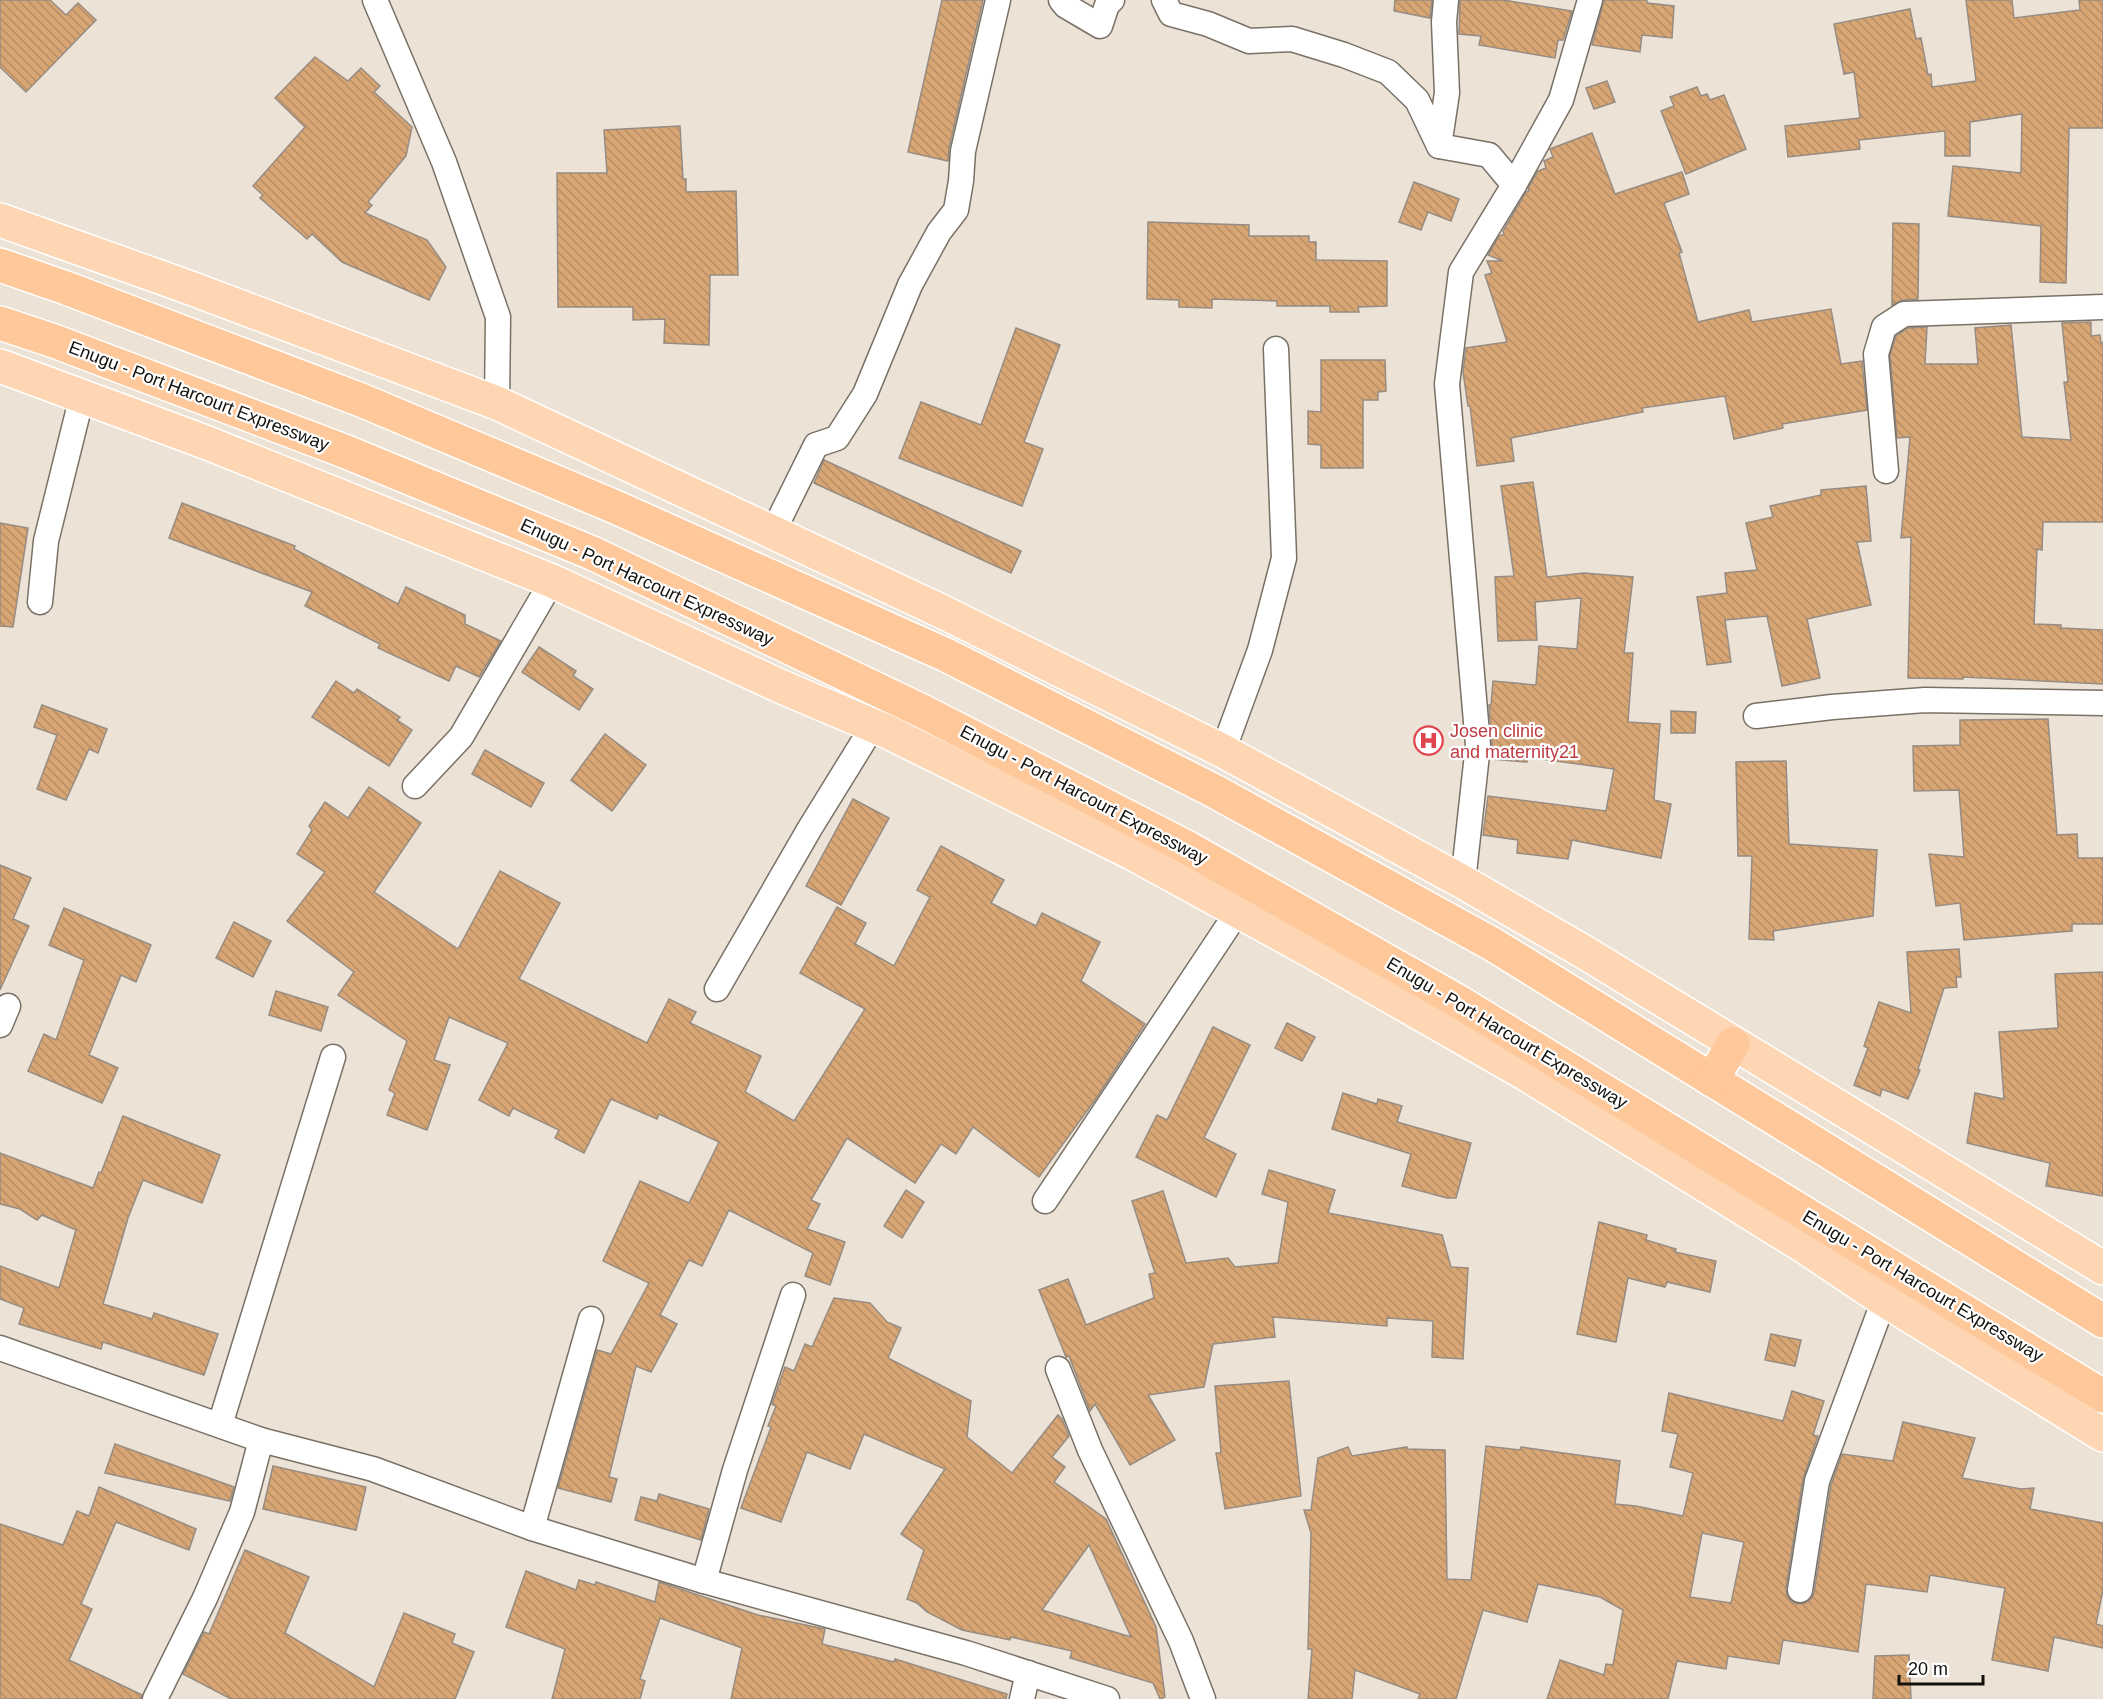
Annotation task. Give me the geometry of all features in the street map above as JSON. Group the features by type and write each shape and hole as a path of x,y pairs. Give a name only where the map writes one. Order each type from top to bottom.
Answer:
{"highway":[{"path":"0,265 361,400 613,506 946,655 1216,792 1492,944 2103,1321"},
{"name":"Enugu - Port Harcourt Expressway","path":"0,323 54,341 344,451 592,553 924,712 1199,854 1459,1002 2103,1396"},
{"path":"592,553 613,506"},
{"path":"1712,1080 1733,1044"}],"main road":[{"path":"0,220 185,286 497,403 943,612 1223,751 1463,882 1584,952 2103,1268"},
{"name":"Enugu - Port Harcourt Expressway","path":"0,366 205,442 552,581 782,687 873,726 1130,852 1526,1074 2103,1435"}],"street":[{"path":"375,0 444,162 498,317 497,403"},
{"path":"773,532 816,445 837,438 865,394 910,285 939,231 956,210 963,151 998,0"},
{"path":"1061,0 1066,6 1100,26 1107,4 1112,0"},
{"path":"1164,0 1171,14 1208,24 1250,41 1292,39 1388,72 1417,100 1439,146"},
{"path":"1439,146 1447,93 1444,22 1446,0"},
{"path":"1463,882 1478,745 1447,384 1461,272 1514,186 1561,100 1590,0"},
{"path":"1439,146 1489,154 1514,186"},
{"path":"1886,471 1876,354 1884,327 1904,314 2103,307"},
{"path":"1223,751 1260,650 1284,558 1276,349"},
{"path":"40,602 46,541 82,396"},
{"path":"415,786 460,736 552,581"},
{"path":"1756,716 1832,706 1925,700 2103,703"},
{"path":"717,988 810,828 873,726"},
{"path":"1045,1201 1238,911"},
{"path":"220,1425 333,1057"},
{"path":"704,1581 735,1470 792,1295"},
{"path":"1800,1590 1817,1481 1884,1300"},
{"path":"532,1528 591,1319"},
{"path":"0,1348 261,1440 373,1469 532,1528 704,1581 966,1653 1107,1699"},
{"path":"1058,1370 1090,1450 1181,1641 1203,1699"},
{"path":"155,1699 205,1598 242,1512 261,1440"},
{"path":"1022,1699 1028,1673"}],"building":[{"path":"0,0 50,0 66,15 78,3 96,20 26,92 0,67"},
{"path":"942,0 983,0 948,161 908,152"},
{"path":"1395,0 1432,0 1430,18 1394,11"},
{"path":"1460,0 1503,0 1572,11 1563,40 1558,40 1555,58 1479,45 1481,36 1459,34"},
{"path":"1604,0 1647,0 1647,3 1674,6 1672,38 1642,35 1640,52 1592,45"},
{"path":"1966,0 2012,0 2014,18 2080,10 2079,0 2103,0 2103,128 2069,128 2066,283 2040,282 2041,226 1948,216 1953,166 2021,173 2022,114 1970,122 1970,156 1945,156 1945,131 1859,140 1860,149 1788,157 1785,126 1860,118 1854,72 1844,74 1834,24 1910,9 1916,39 1921,38 1928,75 1931,74 1932,87 1976,81"},
{"path":"315,57 348,81 361,68 380,86 374,92 412,127 406,156 368,202 372,205 365,213 427,240 446,267 429,300 342,262 312,234 307,239 260,198 263,195 253,186 305,127 275,98"},
{"path":"1607,81 1615,102 1594,109 1586,88"},
{"path":"1697,87 1701,96 1707,94 1710,100 1724,95 1746,149 1686,174 1661,111 1674,106 1670,97"},
{"path":"680,126 683,179 686,179 686,192 736,191 738,275 710,275 709,345 664,343 665,319 633,320 633,307 558,307 557,173 607,173 604,130"},
{"path":"1592,133 1615,194 1682,172 1689,194 1664,203 1682,252 1679,253 1698,322 1749,310 1752,322 1831,309 1841,364 1862,361 1867,410 1782,424 1783,428 1734,439 1725,396 1642,408 1643,412 1511,438 1514,461 1477,466 1470,406 1468,406 1463,372 1466,348 1507,342 1485,275 1492,273 1487,261 1503,261 1488,255 1499,236 1504,234 1503,231 1526,192 1529,191 1528,188 1538,171 1546,168 1544,161 1553,157 1550,149"},
{"path":"1414,182 1459,199 1451,221 1428,212 1421,230 1399,222"},
{"path":"1148,222 1249,225 1249,236 1309,236 1309,242 1316,242 1316,260 1387,261 1387,306 1358,307 1359,312 1330,312 1330,306 1277,306 1277,301 1212,299 1212,308 1179,307 1179,300 1147,299"},
{"path":"1893,223 1919,224 1918,299 1903,300 1892,305"},
{"path":"2091,322 2091,336 2100,335 2101,343 2103,342 2103,522 2043,522 2042,550 2037,549 2034,624 2103,630 2103,684 1963,677 1963,679 1908,678 1911,537 1901,538 1910,437 1897,438 1890,355 1896,336 1908,328 1927,327 1925,364 1978,364 1975,328 2011,325 2022,437 2071,440 2064,382 2068,382 2062,323"},
{"path":"1016,328 1060,345 1024,442 1043,449 1022,506 899,458 921,402 981,425"},
{"path":"1321,360 1385,360 1386,391 1378,392 1378,400 1363,400 1363,468 1321,468 1321,445 1308,444 1308,411 1321,412"},
{"path":"824,460 1021,551 1011,573 814,483"},
{"path":"1533,482 1547,577 1584,573 1633,577 1624,653 1633,653 1628,722 1660,724 1654,800 1671,804 1661,858 1572,840 1568,859 1517,853 1518,840 1483,835 1488,796 1606,811 1614,769 1527,757 1527,762 1491,759 1489,705 1491,705 1493,681 1536,685 1539,646 1577,649 1581,598 1535,602 1537,640 1498,641 1495,577 1514,576 1501,486"},
{"path":"1866,486 1871,541 1857,542 1871,605 1807,619 1820,678 1782,686 1767,616 1725,620 1731,662 1707,665 1697,597 1727,593 1725,573 1757,570 1746,523 1773,517 1770,506 1821,495 1821,490"},
{"path":"182,503 295,546 294,549 398,604 406,587 465,615 465,624 501,641 479,677 456,666 449,681 378,648 380,644 305,606 312,592 169,538"},
{"path":"0,523 28,528 13,627 0,626"},
{"path":"539,647 576,671 573,676 593,689 579,710 522,672"},
{"path":"336,681 354,693 357,689 400,717 397,720 412,730 389,766 312,717"},
{"path":"42,705 107,729 98,753 89,749 66,800 37,789 57,735 34,727"},
{"path":"1671,711 1696,712 1695,733 1671,733"},
{"path":"2048,719 2057,835 2077,834 2078,858 2103,858 2103,924 2072,924 2072,931 1964,940 1960,903 1936,906 1929,854 1964,857 1959,790 1914,791 1913,746 1960,745 1960,720"},
{"path":"605,734 646,765 612,811 571,780"},
{"path":"485,750 544,783 531,807 472,774"},
{"path":"1786,761 1789,844 1877,850 1873,916 1773,931 1774,940 1749,939 1752,856 1738,856 1736,762"},
{"path":"369,787 421,823 374,892 458,949 500,871 560,903 519,979 647,1043 669,999 696,1012 690,1023 761,1056 745,1092 794,1121 865,1009 800,973 837,907 866,923 855,944 894,966 930,897 917,890 941,846 1004,880 991,903 1036,926 1042,913 1100,942 1081,981 1145,1024 1097,1097 1039,1177 973,1127 956,1154 941,1144 915,1183 847,1138 811,1200 820,1204 807,1229 845,1242 830,1285 805,1276 813,1253 729,1210 702,1266 689,1260 660,1315 677,1324 651,1372 636,1366 609,1477 617,1479 611,1502 558,1488 597,1350 611,1354 649,1283 603,1261 640,1181 689,1203 719,1142 659,1114 657,1119 611,1099 584,1153 555,1138 559,1130 513,1108 509,1116 479,1100 508,1043 449,1017 434,1060 450,1065 427,1130 387,1115 395,1093 389,1090 407,1041 338,995 354,972 287,921 325,872 297,854 312,830 309,826 325,802 348,818"},
{"path":"853,799 889,818 841,905 806,886"},
{"path":"0,865 31,878 13,919 29,926 0,990"},
{"path":"64,908 151,945 136,982 121,975 89,1055 118,1068 102,1103 28,1071 44,1034 56,1040 84,960 49,945"},
{"path":"234,922 271,941 253,977 216,958"},
{"path":"1959,949 1961,977 1956,977 1957,987 1944,988 1918,1069 1920,1070 1908,1099 1882,1089 1880,1096 1854,1085 1868,1048 1864,1046 1879,1002 1911,1013 1907,952"},
{"path":"2103,972 2103,1196 2046,1186 2050,1163 1967,1143 1975,1093 2004,1099 1999,1032 2058,1028 2055,974"},
{"path":"276,991 328,1007 321,1031 269,1015"},
{"path":"1287,1023 1315,1037 1302,1061 1275,1048"},
{"path":"1213,1027 1250,1045 1204,1138 1236,1154 1216,1197 1136,1157 1157,1115 1167,1120"},
{"path":"1343,1093 1377,1104 1378,1099 1402,1106 1397,1122 1471,1143 1456,1198 1447,1198 1402,1186 1411,1154 1332,1129"},
{"path":"123,1116 220,1155 202,1203 143,1180 128,1218 103,1304 152,1319 154,1313 218,1334 204,1375 103,1342 101,1349 19,1324 24,1308 0,1299 0,1266 59,1288 76,1230 42,1215 37,1220 20,1209 0,1204 0,1153 93,1188"},
{"path":"1269,1170 1335,1190 1328,1213 1442,1235 1451,1267 1468,1268 1463,1359 1432,1357 1433,1321 1387,1318 1387,1326 1273,1317 1275,1337 1213,1344 1204,1387 1148,1395 1175,1440 1130,1465 1095,1404 1090,1411 1069,1356 1066,1357 1039,1290 1068,1279 1086,1325 1154,1298 1149,1274 1155,1273 1132,1201 1163,1191 1186,1263 1228,1258 1235,1267 1278,1263 1288,1202 1262,1194"},
{"path":"906,1190 924,1202 902,1238 884,1226"},
{"path":"1599,1222 1647,1235 1646,1240 1676,1249 1675,1252 1716,1261 1710,1292 1667,1282 1665,1287 1628,1278 1616,1342 1577,1334"},
{"path":"834,1298 870,1303 887,1322 901,1328 888,1358 971,1401 967,1437 1012,1473 1058,1415 1069,1436 1052,1457 1065,1467 1054,1482 1106,1519 1156,1627 1165,1697 1160,1699 1153,1683 1070,1658 1072,1651 1011,1637 1010,1640 962,1630 907,1599 924,1550 901,1534 945,1469 864,1434 850,1469 807,1452 781,1522 741,1508 771,1427 768,1426 776,1406 772,1404 785,1367 794,1371 805,1344 812,1347","holes":["1089,1545 1131,1637 1042,1610"]},
{"path":"1771,1334 1801,1340 1795,1366 1765,1360"},
{"path":"1289,1381 1301,1496 1225,1509 1216,1453 1221,1453 1215,1386"},
{"path":"1792,1391 1824,1401 1813,1435 1818,1436 1803,1479 1786,1588 1791,1601 1797,1604 1805,1603 1814,1593 1831,1485 1842,1454 1893,1461 1903,1422 1975,1438 1962,1478 2021,1489 2034,1488 2030,1509 2103,1523 2103,1590 2096,1624 2103,1626 2103,1648 2054,1637 2048,1671 1992,1660 2005,1588 1930,1575 1927,1592 1866,1584 1858,1652 1783,1640 1779,1664 1728,1656 1726,1669 1677,1661 1668,1699 1547,1699 1560,1660 1604,1675 1606,1664 1613,1665 1623,1610 1600,1597 1538,1584 1527,1622 1483,1610 1456,1699 1418,1699 1420,1694 1355,1670 1352,1699 1308,1699 1312,1649 1308,1649 1311,1533 1304,1510 1311,1510 1318,1458 1348,1447 1352,1456 1407,1447 1407,1449 1445,1450 1447,1579 1471,1580 1486,1446 1520,1450 1521,1447 1620,1461 1615,1504 1683,1516 1693,1473 1670,1467 1678,1434 1662,1431 1669,1393 1783,1421","holes":["1702,1533 1744,1542 1731,1603 1690,1597"]},
{"path":"115,1444 234,1487 230,1501 105,1473"},
{"path":"273,1466 366,1487 356,1530 263,1509"},
{"path":"99,1487 196,1529 189,1550 116,1522 81,1604 92,1609 69,1660 142,1695 141,1699 0,1699 0,1524 63,1545 77,1511 89,1516"},
{"path":"659,1494 709,1509 701,1540 635,1520 641,1497 657,1501"},
{"path":"245,1550 309,1577 285,1633 374,1687 404,1613 455,1634 452,1643 474,1652 455,1699 231,1699 183,1674 204,1632 209,1634"},
{"path":"526,1571 576,1590 579,1580 595,1585 596,1582 655,1602 659,1582 758,1615 825,1629 822,1644 894,1662 895,1659 1007,1694 1006,1699 731,1699 742,1648 660,1618 640,1679 645,1681 640,1699 552,1699 565,1649 506,1627"},
{"path":"1909,1655 1911,1699 1873,1699 1875,1656"}],"place":[{"name":"Josen clinic and maternity21","path":"1429,741"}]}
